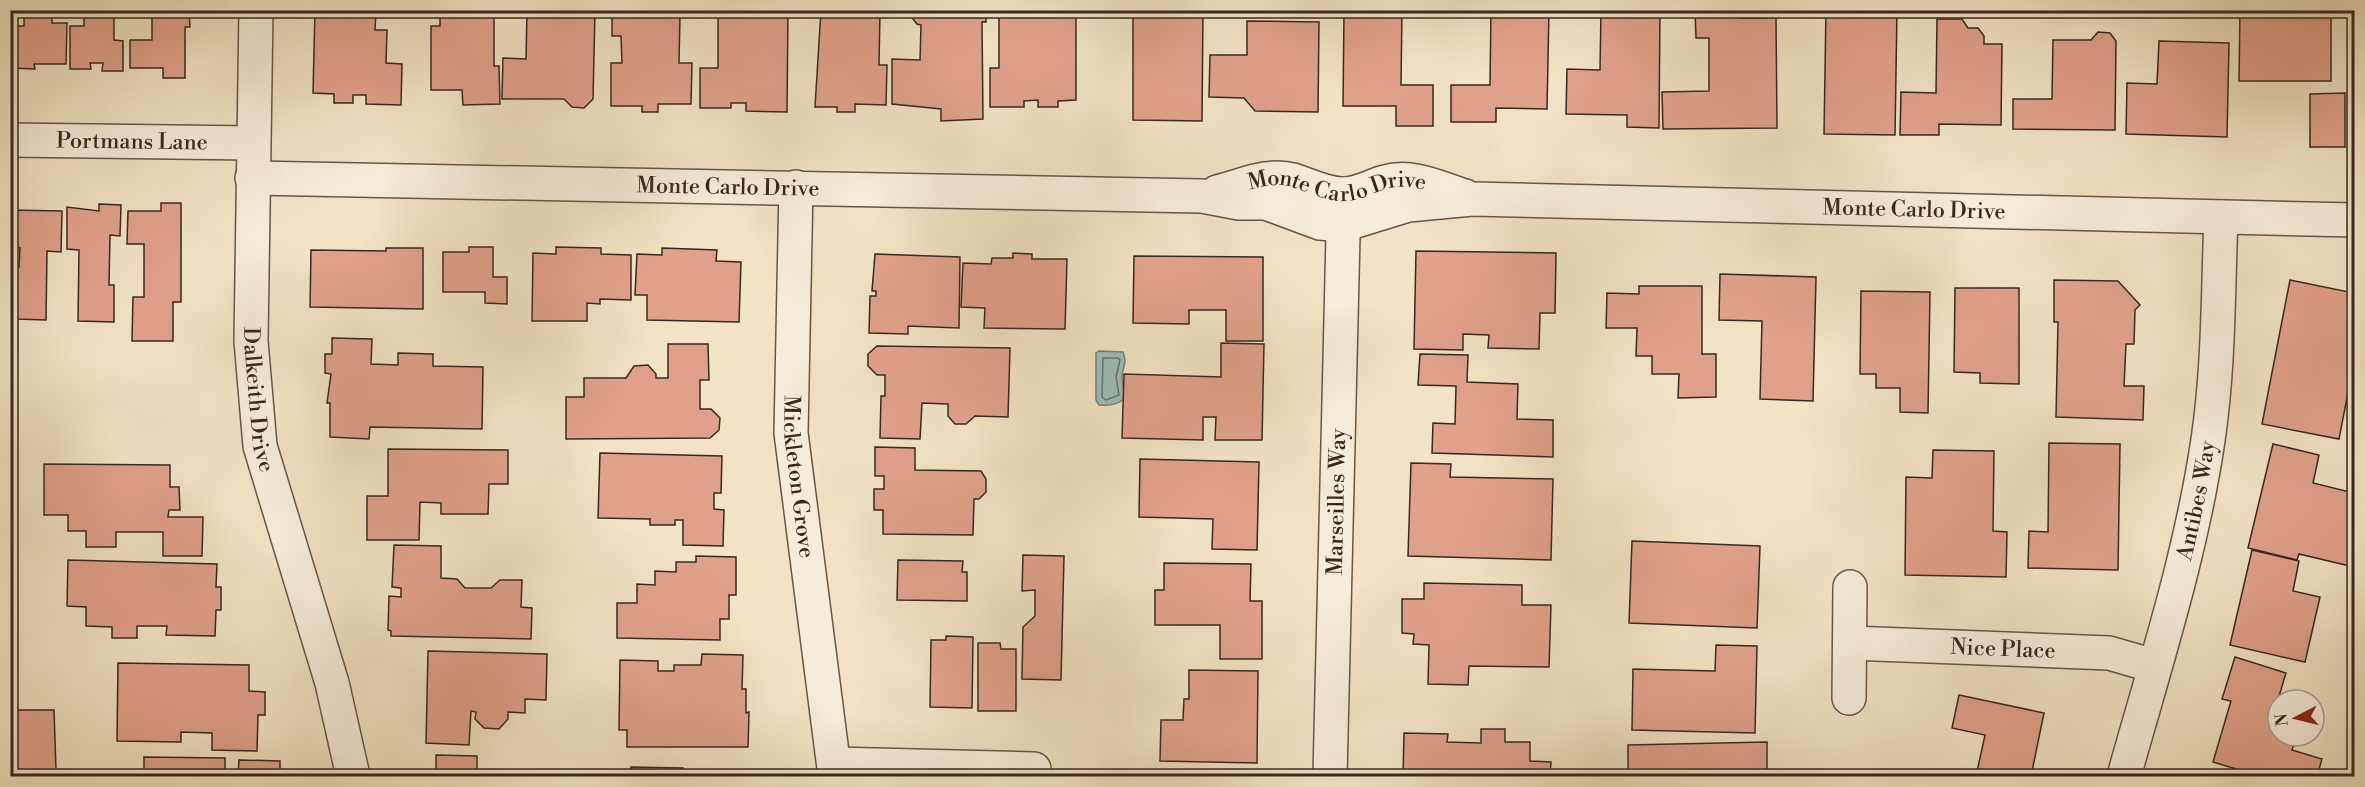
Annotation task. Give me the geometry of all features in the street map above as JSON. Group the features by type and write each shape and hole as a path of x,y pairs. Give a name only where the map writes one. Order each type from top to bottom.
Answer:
{"street":[{"name":"Dalkeith Drive","path":"256,10 251,341 260,447 332,683 353,777"},
{"name":"Portmans Lane","path":"10,140 253,143"},
{"name":"Monte Carlo Drive","path":"252,178 1202,196 1239,202 1266,203 1320,223 1344,210 1472,198 2355,220"},
{"name":"Mickleton Grove","path":"796,187 791,433 835,770 934,766 1034,769"},
{"name":"Marseilles Way","path":"1330,777 1344,210"},
{"name":"Antibes Way","path":"2124,777 2175,595 2197,503 2208,439 2215,375 2221,217"},
{"path":"1849,699 1850,587"},
{"name":"Nice Place","path":"1850,643 2109,653 2154,666"}],"water":[{"path":"1099,351 1123,352 1125,362 1122,377 1125,398 1116,404 1099,405 1096,400 1096,353"}],"building":[{"path":"10,10 52,10 52,23 67,23 66,64 34,64 35,69 11,68 11,26 24,26 24,12"},
{"path":"84,10 114,10 114,40 123,41 123,71 102,71 103,63 90,63 91,69 70,69 70,26 84,26"},
{"path":"152,10 189,10 190,27 185,27 185,78 163,78 163,68 130,68 130,40 152,40"},
{"path":"315,10 376,10 375,30 387,30 386,63 402,64 401,105 366,104 366,95 353,95 353,103 334,103 334,94 313,93"},
{"path":"440,10 494,10 494,66 499,66 500,104 463,105 462,90 431,90 431,26 440,26"},
{"path":"527,10 595,10 593,99 584,108 572,107 564,99 502,99 503,58 526,59"},
{"path":"612,10 683,10 683,14 680,14 679,63 692,63 691,104 658,104 658,112 642,112 642,106 611,106 611,63 622,63 621,36 612,36"},
{"path":"718,10 788,10 787,112 746,111 746,103 731,103 731,108 700,108 700,68 718,68"},
{"path":"821,10 880,10 879,65 887,65 886,105 855,104 855,112 837,112 837,107 815,107"},
{"path":"906,10 986,10 986,22 982,22 983,119 941,121 941,109 892,104 892,59 920,60 921,25 917,24"},
{"path":"999,10 1076,10 1076,100 1058,101 1058,107 1038,107 1038,100 1024,101 1024,107 990,107 990,68 999,68"},
{"path":"1133,10 1203,10 1202,121 1133,120"},
{"path":"1344,10 1402,10 1401,85 1433,85 1433,126 1396,126 1396,106 1343,106"},
{"path":"1491,10 1549,10 1547,109 1496,108 1496,122 1451,122 1451,85 1490,85"},
{"path":"1601,10 1660,10 1659,128 1627,127 1627,115 1566,114 1567,69 1600,70"},
{"path":"1695,10 1739,10 1739,18 1776,18 1777,128 1663,129 1662,92 1709,91 1709,38 1696,38"},
{"path":"1826,10 1897,10 1895,135 1824,134"},
{"path":"2240,10 2331,11 2331,81 2239,81"},
{"path":"1937,19 1962,19 1968,28 1978,28 1984,36 1984,44 2002,44 2001,125 1939,124 1939,135 1900,135 1901,92 1936,93"},
{"path":"1247,21 1319,22 1318,112 1255,111 1244,98 1209,97 1210,55 1247,55"},
{"path":"2098,32 2110,33 2116,41 2115,130 2013,129 2013,99 2052,99 2053,40 2091,40"},
{"path":"2159,41 2229,43 2227,137 2126,134 2127,83 2157,84"},
{"path":"2349,71 2354,71 2354,127 2349,127"},
{"path":"2345,93 2345,147 2310,147 2310,94"},
{"path":"161,203 181,203 181,302 173,302 173,341 132,341 133,297 144,297 144,244 127,244 128,211 161,211"},
{"path":"99,204 121,205 120,236 110,235 109,285 114,285 114,322 78,321 79,250 67,249 67,207 99,211"},
{"path":"10,210 62,211 61,252 47,251 46,320 17,319 17,290 10,291 10,267 19,267 20,248 10,247"},
{"path":"469,247 493,247 493,277 507,277 507,304 485,303 485,292 443,292 443,252 469,252"},
{"path":"556,247 601,248 601,254 631,255 631,300 600,299 600,304 587,303 587,321 532,321 533,253 556,254"},
{"path":"386,248 423,248 423,309 310,307 311,250 386,251"},
{"path":"662,248 717,250 716,261 741,262 739,322 647,320 647,295 635,295 637,254 662,255"},
{"path":"1416,251 1556,253 1555,313 1540,313 1539,349 1488,348 1489,335 1463,334 1463,350 1414,349"},
{"path":"1013,253 1032,254 1032,259 1067,259 1065,329 984,328 985,308 961,307 963,263 991,264 992,258 1013,258"},
{"path":"875,254 960,257 959,328 908,326 908,334 869,333 870,296 876,296 876,291 872,291"},
{"path":"1134,256 1263,257 1263,341 1226,341 1226,310 1189,310 1189,324 1133,323"},
{"path":"1720,274 1816,277 1813,401 1760,399 1762,321 1719,320"},
{"path":"2054,280 2118,281 2140,305 2135,310 2134,344 2126,344 2124,386 2144,386 2143,420 2056,417 2058,322 2054,322"},
{"path":"2290,280 2354,293 2354,362 2339,439 2262,424"},
{"path":"1639,286 1702,286 1702,354 1716,354 1716,397 1678,398 1679,374 1652,374 1652,356 1636,356 1637,328 1606,328 1607,293 1639,294"},
{"path":"1955,288 2019,288 2019,384 1980,383 1980,373 1954,372"},
{"path":"1861,291 1930,292 1928,413 1900,412 1900,388 1876,388 1876,374 1860,374"},
{"path":"332,338 372,339 371,364 398,365 398,353 433,354 433,366 483,367 482,429 370,427 369,439 330,437 330,403 327,403 331,374 325,373 325,354 332,354"},
{"path":"1221,343 1264,344 1262,440 1215,440 1216,417 1203,417 1203,440 1122,438 1124,374 1221,377"},
{"path":"668,344 708,344 709,380 700,380 700,409 711,409 720,418 719,430 710,438 566,439 566,397 584,397 584,378 626,378 634,366 648,365 656,374 656,378 668,378"},
{"path":"877,346 1010,348 1008,417 975,416 966,424 955,424 948,416 948,404 922,403 920,439 880,438 881,396 885,396 885,375 877,375 868,366 868,354"},
{"path":"1420,354 1468,355 1467,382 1518,384 1517,419 1553,420 1553,457 1432,453 1433,423 1455,424 1456,386 1418,385"},
{"path":"2049,443 2120,444 2118,570 2028,568 2029,531 2048,532"},
{"path":"2273,444 2319,455 2313,483 2354,493 2354,567 2299,554 2297,560 2248,548"},
{"path":"875,447 915,448 915,470 981,471 986,479 986,492 979,499 974,499 973,535 883,534 883,510 874,510 874,489 884,489 884,476 875,476"},
{"path":"388,449 508,450 508,484 489,484 488,514 441,514 441,503 420,502 419,540 367,540 367,496 388,496"},
{"path":"1933,450 1994,451 1993,531 2007,532 2006,577 1905,575 1906,477 1932,478"},
{"path":"600,453 722,456 721,493 714,493 714,509 724,510 723,546 683,545 683,520 675,520 675,525 650,525 650,519 598,518"},
{"path":"1140,459 1259,462 1257,550 1212,549 1213,519 1139,517"},
{"path":"1411,463 1451,464 1450,477 1553,479 1551,560 1408,556"},
{"path":"44,464 170,465 170,487 179,487 180,510 169,510 168,517 203,517 202,556 163,556 163,532 116,532 116,547 86,547 86,531 68,531 68,515 44,515"},
{"path":"1632,541 1760,546 1757,628 1629,623"},
{"path":"394,545 441,546 441,578 457,579 465,588 491,588 500,580 522,580 521,607 532,608 531,639 391,636 391,631 388,630 389,596 401,597 401,588 392,587"},
{"path":"2252,550 2299,561 2293,591 2320,597 2305,662 2230,645"},
{"path":"1023,555 1064,556 1061,680 1022,679 1023,627 1035,616 1035,590 1022,591"},
{"path":"696,556 736,557 736,595 729,595 729,619 720,619 720,640 617,638 617,603 637,603 637,584 655,585 655,571 676,572 676,562 696,562"},
{"path":"68,560 217,564 216,587 221,587 221,610 216,610 215,636 166,635 167,626 137,626 137,638 112,638 112,627 86,626 86,607 67,606"},
{"path":"898,560 963,561 962,572 967,572 967,601 897,600"},
{"path":"1164,563 1251,564 1250,601 1262,601 1262,659 1220,659 1220,625 1155,625 1155,590 1164,590"},
{"path":"1424,583 1522,585 1522,605 1551,605 1549,667 1469,666 1468,685 1428,684 1429,645 1413,644 1414,634 1402,633 1402,599 1424,599"},
{"path":"946,636 973,637 972,708 930,707 931,640 946,640"},
{"path":"978,643 1000,643 1001,649 1016,649 1016,711 978,711"},
{"path":"1716,645 1757,646 1755,733 1632,730 1633,669 1715,671"},
{"path":"428,651 547,654 546,700 525,699 525,713 508,712 508,719 499,729 484,728 475,719 476,712 471,711 469,745 426,743"},
{"path":"702,654 743,655 742,689 746,689 746,713 749,712 748,747 627,747 627,730 619,730 620,660 658,661 658,671 674,671 674,665 701,665"},
{"path":"2235,657 2286,673 2282,688 2266,688 2266,748 2293,748 2292,750 2322,759 2317,776 2259,776 2213,762 2231,701 2222,699"},
{"path":"118,663 249,665 249,691 265,692 265,715 258,715 257,751 212,750 212,733 181,732 181,742 117,741"},
{"path":"1189,670 1258,671 1257,763 1160,761 1161,720 1183,720 1184,699 1189,699"},
{"path":"1959,695 2044,713 2031,776 1976,776 1985,735 1952,728"},
{"path":"10,710 54,710 56,770 10,770"},
{"path":"1481,729 1505,729 1505,742 1530,742 1530,761 1551,762 1550,776 1403,776 1404,733 1448,734 1447,742 1481,743"},
{"path":"1767,742 1767,776 1628,776 1628,745"},
{"path":"436,755 477,756 477,776 436,776"},
{"path":"144,757 225,758 225,776 144,776"},
{"path":"239,760 280,761 280,776 238,776"},
{"path":"631,767 683,768 683,776 631,776"}]}
